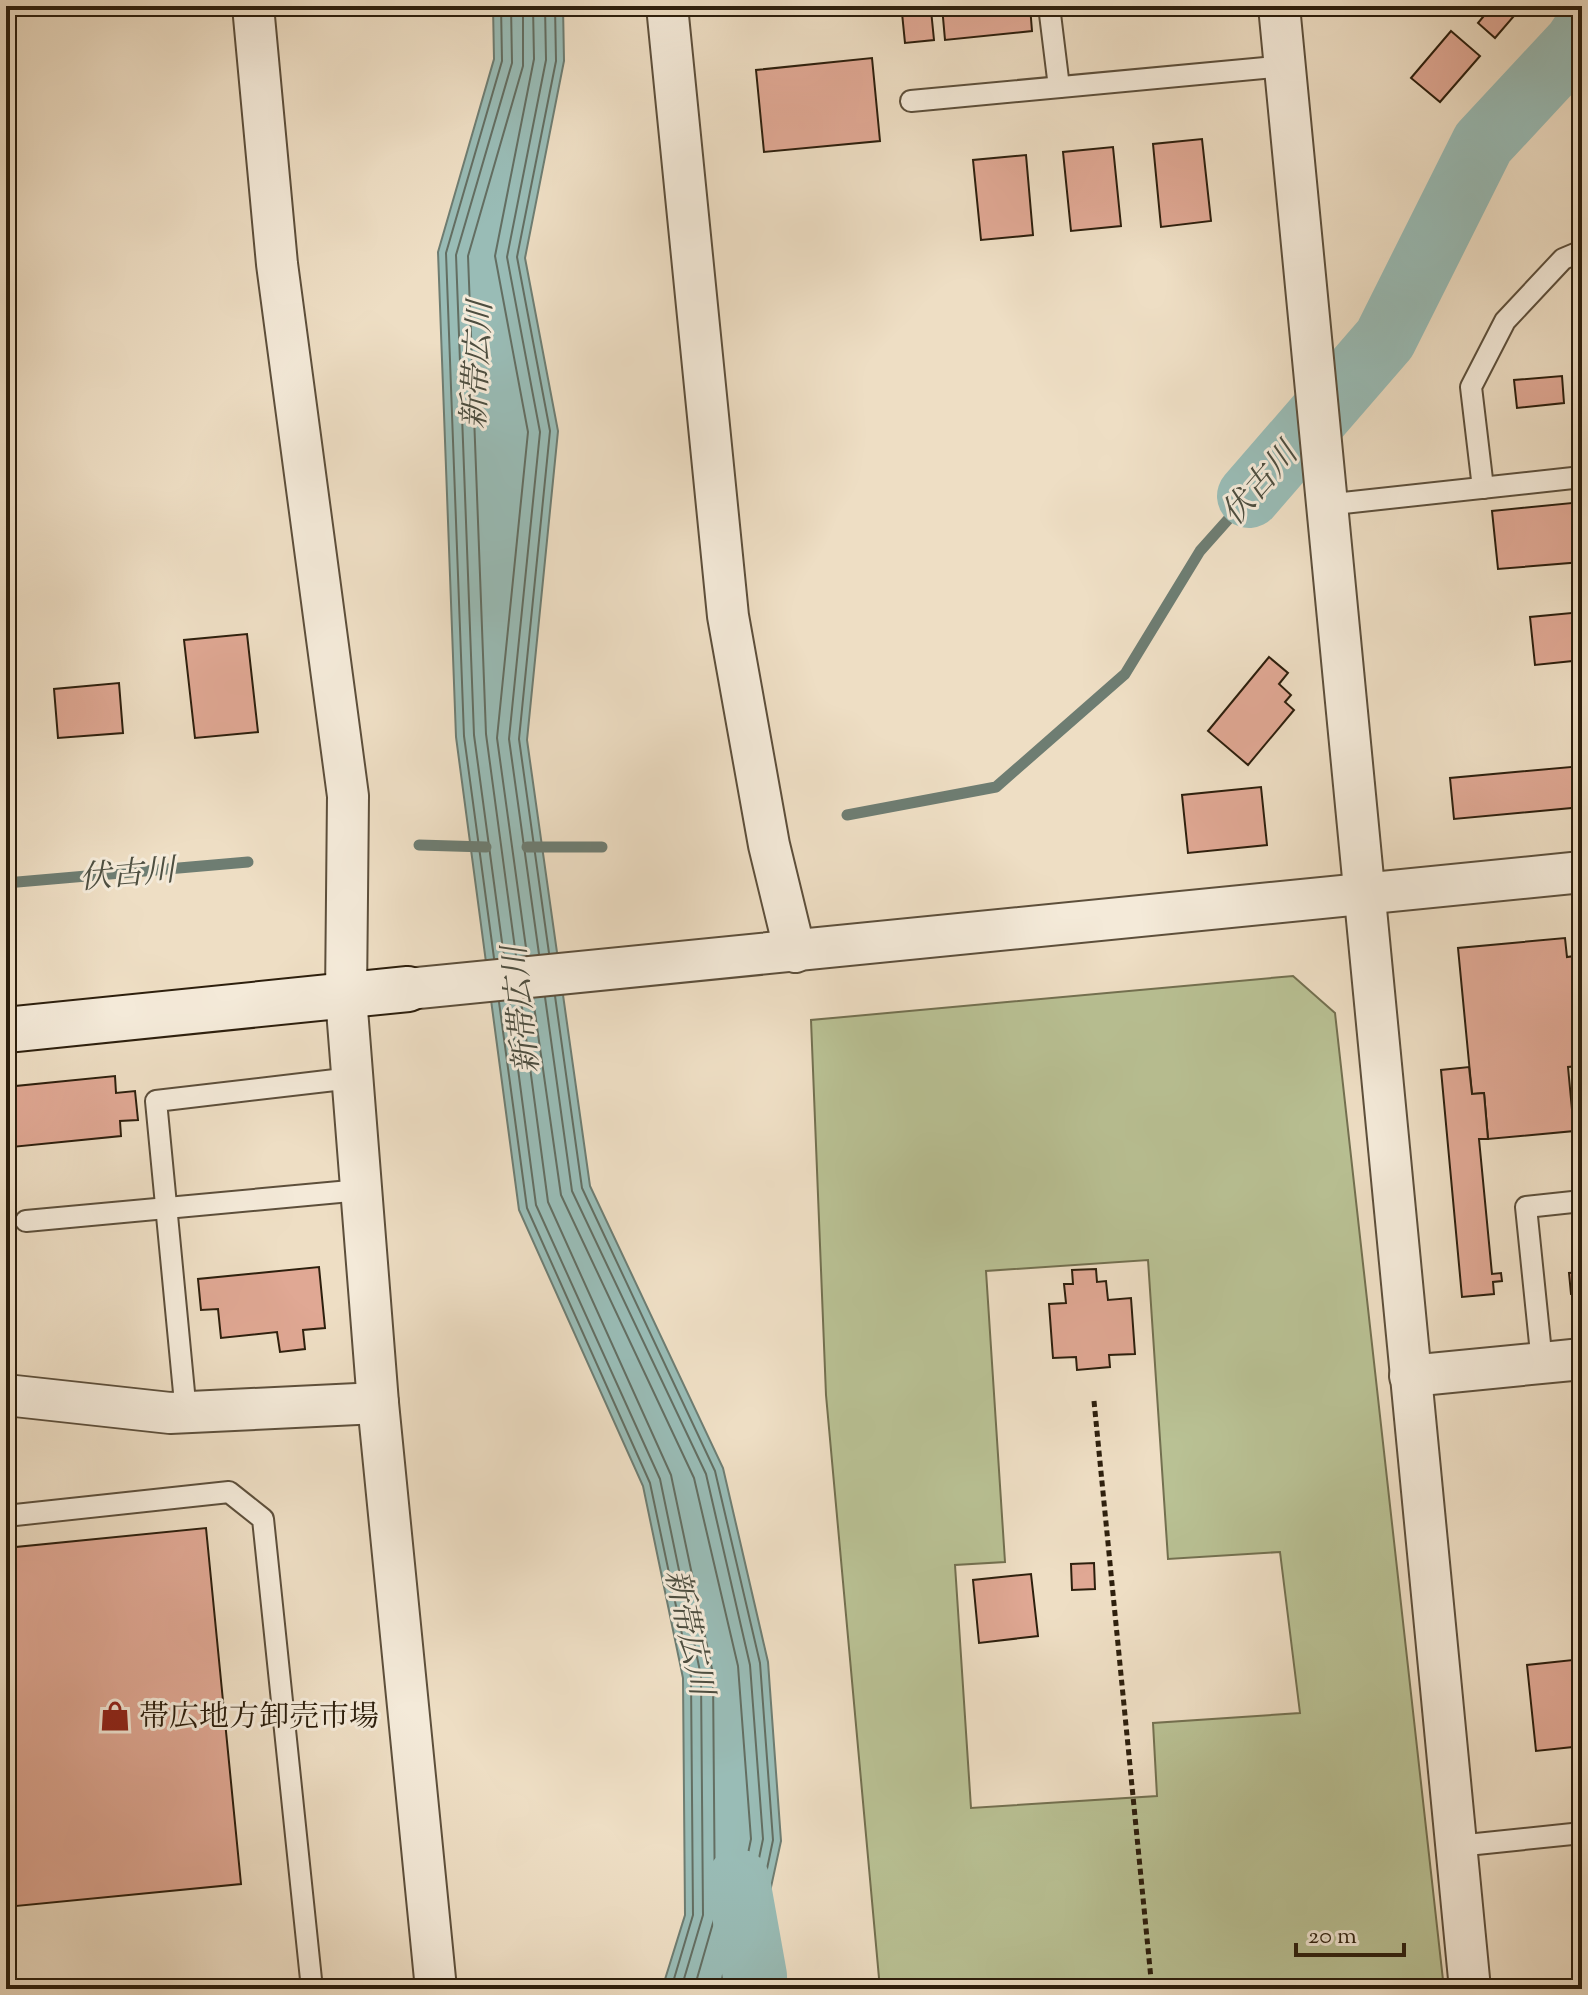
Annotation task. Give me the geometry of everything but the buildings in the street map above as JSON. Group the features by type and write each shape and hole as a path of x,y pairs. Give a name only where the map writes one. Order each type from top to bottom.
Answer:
{"street":[{"path":"253,6 277,264 348,796 346,997 378,1403 436,1989"},
{"path":"667,6 728,616 769,845 795,952"},
{"path":"1279,6 1470,1989"},
{"path":"6,1030 1582,872"},
{"path":"1410,1376 1582,1359"},
{"path":"6,1395 170,1413 378,1403"}],"lane":[{"path":"1049,6 1059,87"},
{"path":"911,101 1285,66"},
{"path":"1483,488 1471,387 1505,321 1563,259 1582,251"},
{"path":"1325,498 1483,488 1582,477"},
{"path":"186,1413 156,1101 352,1078"},
{"path":"26,1221 361,1190"},
{"path":"1542,1363 1526,1207 1582,1201"},
{"path":"6,1516 229,1492 263,1519 312,1989"},
{"path":"1457,1846 1582,1833"}],"path":[{"path":"1094,1401 1152,1989"}],"green space":[{"path":"1293,976 1335,1013 1444,1989 880,1989 826,1395 811,1020","holes":["1148,1260 1168,1559 1280,1552 1300,1713 1153,1723 1157,1796 971,1808 955,1565 1005,1562 986,1271"]}],"water":[{"path":"493,6 563,6 564,61 525,258 558,431 527,740 590,1186 723,1468 768,1662 781,1841 749,1989 662,1989 685,1915 683,1678 643,1486 519,1210 456,737 438,252 494,59"}],"waterway":[{"name":"伏古川","path":"1249,496 1385,339 1483,143 1582,34"},
{"name":"伏古川","path":"847,815 996,787 1125,674 1200,551 1249,496"},
{"name":"伏古川","path":"419,845 486,847"},
{"name":"伏古川","path":"527,847 602,847"},
{"name":"伏古川","path":"6,883 248,862"},
{"name":"新帯広川","path":"738,1881 755,1989"}],"place":[{"name":"帯広地方卸売市場","path":"115,1716"}]}
